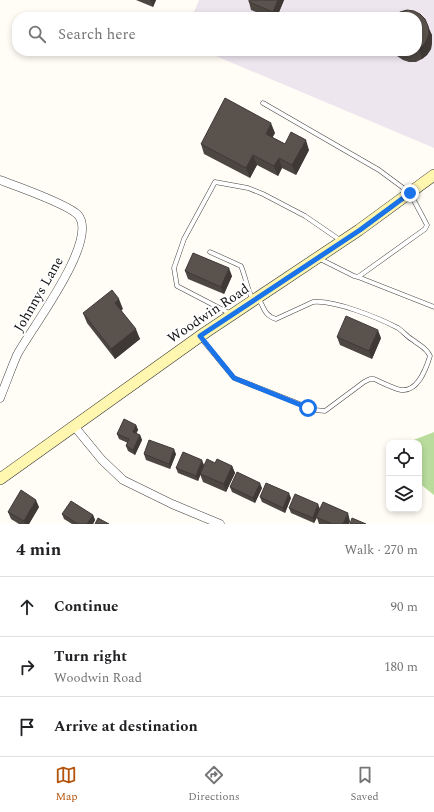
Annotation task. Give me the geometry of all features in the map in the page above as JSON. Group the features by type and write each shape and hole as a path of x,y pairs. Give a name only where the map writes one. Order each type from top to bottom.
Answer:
{"street":[{"name":"Woodwin Road","path":"0,479 200,336 318,258 434,175"},
{"name":"Johnnys Lane","path":"0,180 66,207 78,214 83,224 82,234 76,252 62,282 17,355 0,398"},
{"path":"74,426 102,460 123,480 172,504 220,524"}],"lane":[{"path":"263,103 380,170 410,193 427,225 425,229 358,277"},
{"path":"232,314 177,286 174,268 184,239 214,182 248,188 263,194 305,216 342,241"},
{"path":"200,336 234,378 315,410 325,411 370,379 374,379 400,390 412,388 428,363 430,356 425,347 413,341 399,329 371,316 332,304 314,302 276,319 270,317 266,314 248,290 241,266 210,252"},
{"path":"318,258 354,276 434,307"}],"shaded area":[{"path":"199,0 434,0 434,148 216,56 422,56 422,12 194,12"}],"green space":[{"path":"434,432 434,495 422,485 422,440 414,440"}],"building":[{"path":"249,0 278,0 273,12 249,2"},
{"path":"407,10 416,12 400,12"},
{"path":"422,16 428,26 429,33 422,46"},
{"path":"225,98 271,123 266,134 285,144 291,132 306,140 292,165 279,158 274,166 253,155 246,168 201,144"},
{"path":"193,253 229,268 221,287 185,271"},
{"path":"112,290 119,299 115,303 136,329 111,349 83,313"},
{"path":"346,316 378,330 369,351 337,337"},
{"path":"124,419 136,425 133,432 140,435 133,450 126,446 129,439 117,434"},
{"path":"149,440 174,449 169,464 144,454"},
{"path":"183,452 202,460 196,476 176,468"},
{"path":"207,459 215,463 217,459 232,466 224,484 200,474"},
{"path":"237,472 260,483 253,498 230,487"},
{"path":"266,483 289,493 283,508 260,497"},
{"path":"21,490 36,500 24,521 8,512"},
{"path":"295,494 318,504 313,518 289,508"},
{"path":"71,501 93,515 87,524 78,524 62,514"},
{"path":"323,502 348,513 343,524 332,524 316,517"},
{"path":"98,518 109,524 95,524"},
{"path":"352,518 366,524 350,524"}],"route":[{"path":"308,408 234,378 200,336 360,230 410,193"}]}
